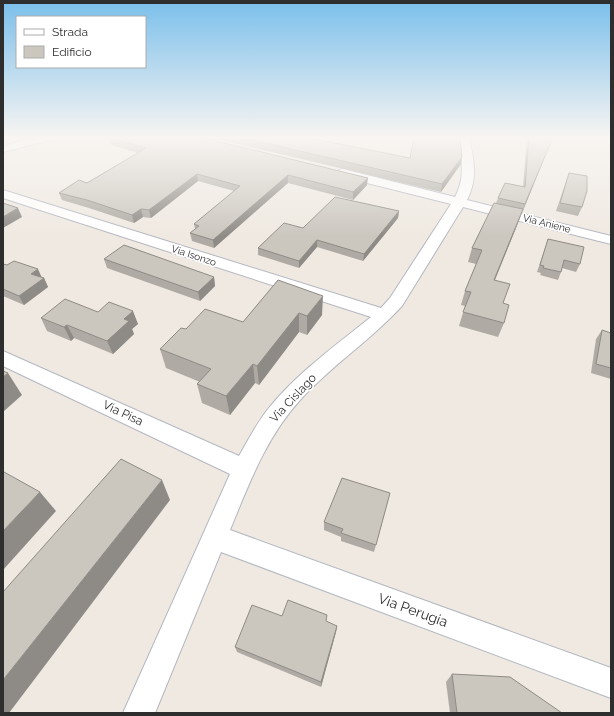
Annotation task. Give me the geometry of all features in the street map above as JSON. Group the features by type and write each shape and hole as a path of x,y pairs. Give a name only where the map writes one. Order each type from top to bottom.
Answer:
{"street":[{"name":"Via Aniene","path":"332,170 460,201 611,240"},
{"name":"Via Cislago","path":"139,713 244,469 267,426 291,396 312,376 384,315 396,302 460,201 468,186 469,170"},
{"name":"Via Isonzo","path":"3,194 384,315"},
{"name":"Via Pisa","path":"3,358 244,469"},
{"name":"Via Perugia","path":"214,537 611,683"}],"building":[{"path":"108,170 337,170 368,178 353,192 288,175 213,240 190,233 199,226 194,224 240,186 197,174 149,210 141,209 132,215 87,200 59,193 79,180 87,183"},
{"path":"383,170 452,170 442,184"},
{"path":"526,170 539,170 525,204 498,198 505,183 525,187"},
{"path":"569,173 587,176 587,191 582,207 560,203"},
{"path":"335,197 399,211 364,254 317,240 299,261 258,248 284,223 303,228"},
{"path":"3,203 18,208 3,217"},
{"path":"494,203 523,209 494,280 510,284 503,303 509,305 504,323 463,312 471,292 465,291 482,250 472,248"},
{"path":"548,239 584,247 580,264 564,260 561,272 543,268 544,266 540,265"},
{"path":"124,245 214,277 198,292 104,259"},
{"path":"14,261 38,269 31,274 44,278 19,296 3,289 3,264 7,265"},
{"path":"278,280 323,296 307,316 299,313 257,366 253,364 226,396 197,384 211,369 160,349 181,328 186,329 205,309 243,322"},
{"path":"65,299 98,312 109,302 133,311 124,319 129,321 107,341 67,325 64,327 41,318"},
{"path":"602,330 611,333 611,368 596,364"},
{"path":"3,371 8,373 3,377"},
{"path":"121,459 162,480 3,680 3,592"},
{"path":"4,472 40,492 3,531 3,473"},
{"path":"342,478 390,493 376,545 341,533 343,529 324,522"},
{"path":"288,600 327,615 326,621 337,626 321,682 235,647 252,605 282,616"},
{"path":"452,674 510,677 562,713 457,713"}]}
